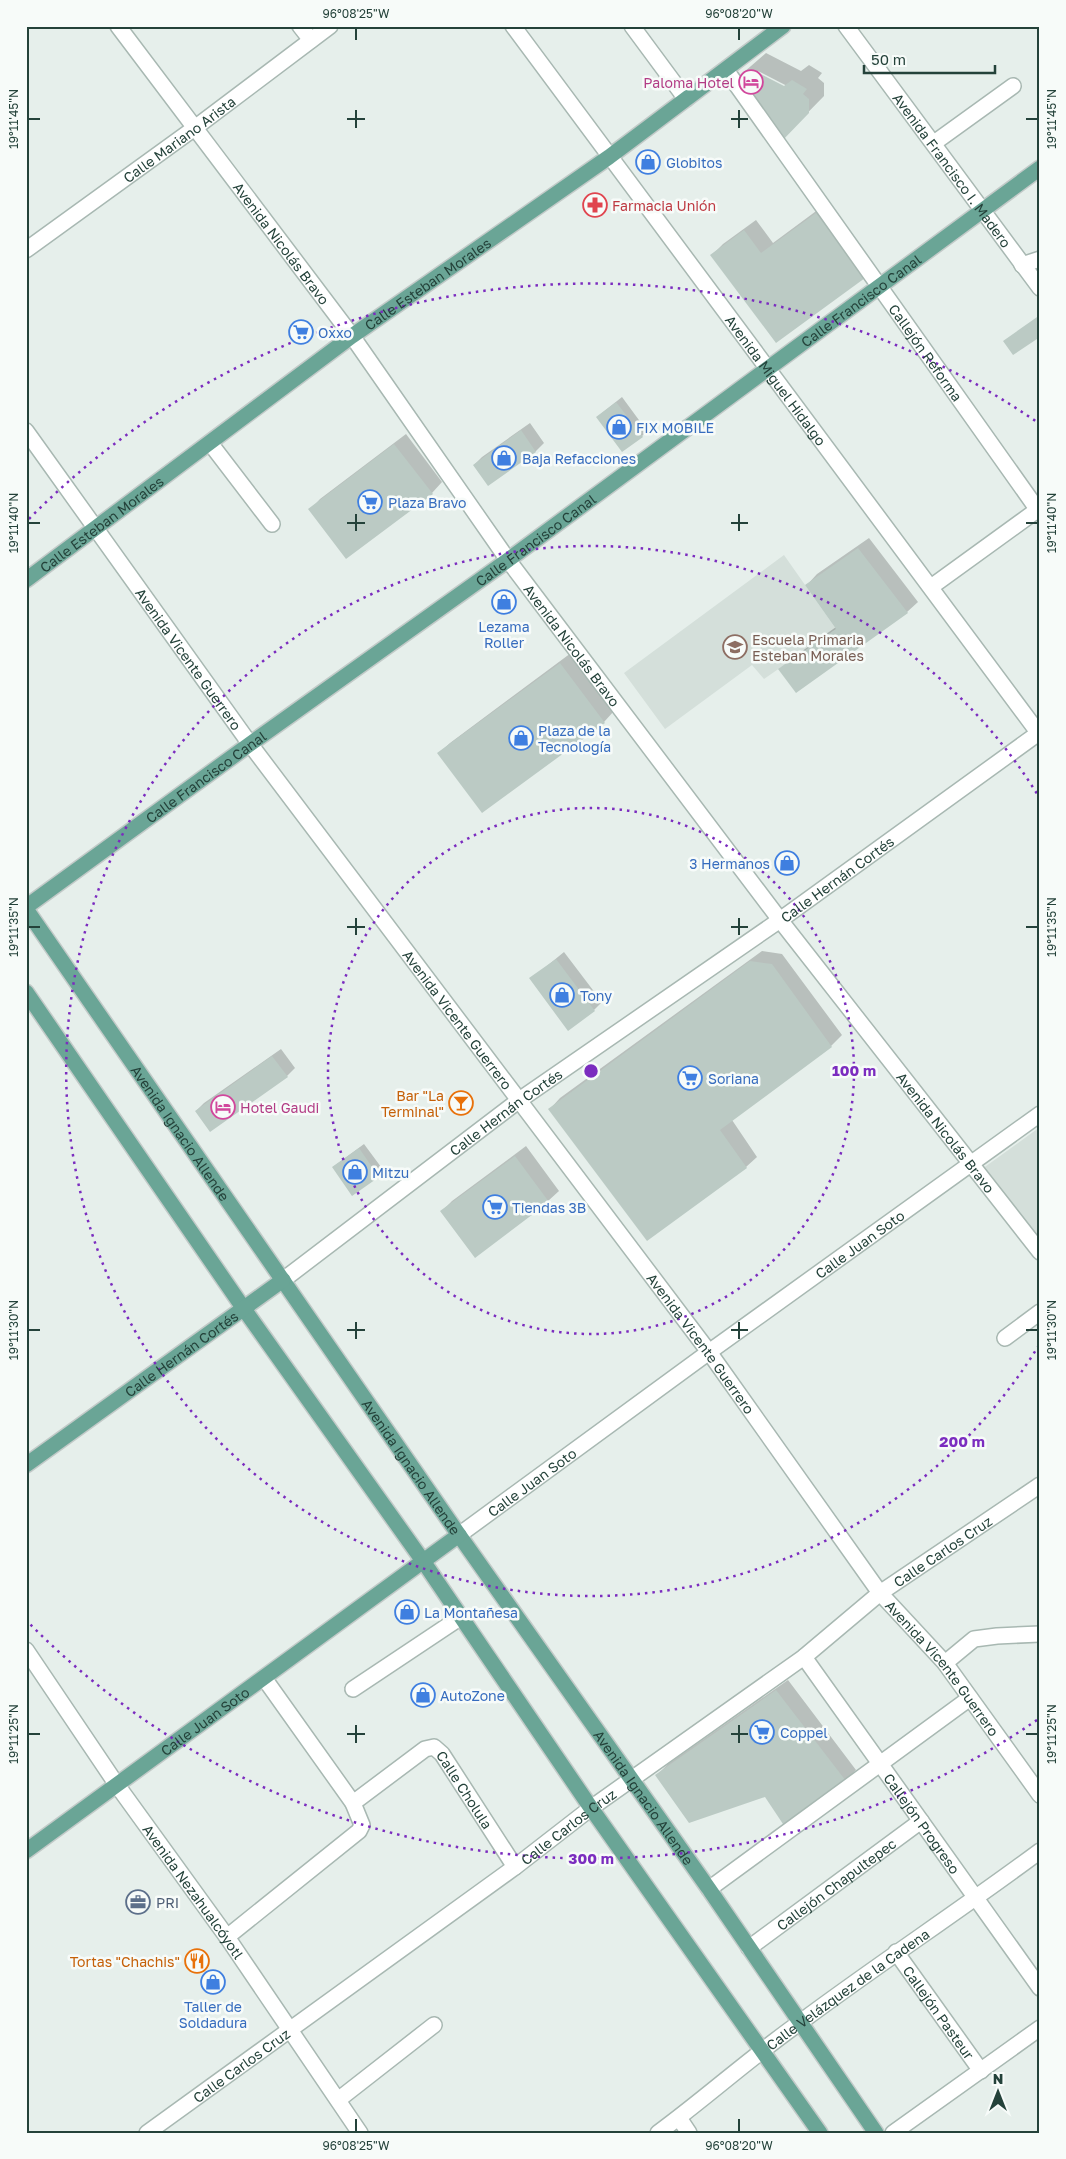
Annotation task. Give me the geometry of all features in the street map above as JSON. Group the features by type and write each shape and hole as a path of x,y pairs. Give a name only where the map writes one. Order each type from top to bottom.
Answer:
{"main road":[{"name":"Calle Esteban Morales","path":"26,580 352,336 609,157 783,26"},
{"name":"Calle Francisco Canal","path":"26,908 250,744 508,560 1040,168"},
{"name":"Avenida Ignacio Allende","path":"26,908 459,1535 708,1889 876,2133"},
{"path":"26,992 244,1309 423,1561 591,1808 820,2133"},
{"name":"Calle Hernán Cortés","path":"26,1465 283,1280"},
{"name":"Calle Juan Soto","path":"26,1851 459,1535"}],"street":[{"name":"Avenida Nicolás Bravo","path":"118,26 352,336 508,560 780,920 1040,1252"},
{"path":"300,26 311,40"},
{"name":"Calle Mariano Arista","path":"26,250 196,127 330,26"},
{"name":"Avenida Miguel Hidalgo","path":"513,26 1039,733"},
{"path":"632,26 686,99"},
{"name":"Avenida Francisco I. Madero","path":"846,26 1040,288"},
{"name":"Callejón Reforma","path":"726,70 1039,511"},
{"path":"934,143 1014,86"},
{"path":"1022,265 1040,259"},
{"name":"Avenida Vicente Guerrero","path":"26,431 250,744 708,1352 880,1593 945,1664 1040,1795"},
{"path":"210,443 272,524"},
{"path":"932,587 1039,511"},
{"name":"Calle Hernán Cortés","path":"283,1280 518,1101 780,920 1039,733"},
{"name":"Calle Juan Soto","path":"459,1535 708,1352 1040,1114"},
{"path":"1005,1338 1040,1312"},
{"name":"Calle Carlos Cruz","path":"147,2133 515,1867 591,1808 804,1657 880,1593 1040,1485"},
{"path":"353,1689 461,1617"},
{"path":"945,1664 974,1639 1040,1634"},
{"name":"Avenida Nezahualcóyotl","path":"26,1650 117,1785 227,1937 360,2133"},
{"name":"Callejón Progreso","path":"804,1657 1040,1988"},
{"path":"227,1937 359,1832 362,1825 361,1818 353,1803 264,1678"},
{"path":"708,1889 970,1698"},
{"name":"Calle Cholula","path":"353,1803 424,1749 434,1747 442,1754 515,1867"},
{"name":"Callejón Chapultepec","path":"749,1948 921,1821"},
{"name":"Calle Velázquez de la Cadena","path":"658,2133 762,2050 896,1952 976,1898 1040,1851"},
{"name":"Callejón Pasteur","path":"896,1952 981,2071"},
{"path":"338,2100 434,2025"},
{"path":"893,2133 1040,2028"},
{"path":"679,2118 689,2133"}],"shaded area":[{"name":"Escuela Primaria Esteban Morales","path":"784,555 836,629 764,679 752,665 665,729 624,673"},
{"path":"1040,1127 1040,1239 982,1169"}],"building":[{"path":"749,68 784,86 792,80 807,89 803,94 809,99 809,113 780,143 735,79"},
{"path":"816,213 865,278 776,343 710,255 744,230 761,253"},
{"path":"1040,315 1040,337 1013,355 1003,341"},
{"name":"FIX MOBILE","path":"616,402 643,437 622,452 596,417"},
{"name":"Baja Refacciones","path":"521,430 536,452 488,486 473,465"},
{"name":"Plaza Bravo","path":"394,444 433,494 346,559 308,509"},
{"path":"858,548 908,613 796,693 778,669 836,629 805,585"},
{"name":"Plaza de la Tecnología","path":"560,663 605,723 482,813 437,753"},
{"name":"Tony","path":"556,959 595,1011 568,1031 529,978"},
{"name":"Soriana","path":"750,961 772,964 832,1047 720,1130 747,1168 647,1241 548,1109"},
{"path":"272,1056 288,1077 210,1132 195,1111"},
{"name":"Mitzu","path":"359,1148 379,1177 352,1196 332,1167"},
{"name":"Tiendas 3B","path":"515,1156 549,1202 475,1258 440,1211"},
{"name":"Coppel","path":"776,1690 846,1781 785,1827 765,1797 689,1823 655,1775"}],"place":[{"name":"Paloma Hotel","path":"751,82"},
{"name":"Globitos","path":"648,162"},
{"name":"Farmacia Unión","path":"595,205"},
{"name":"Oxxo","path":"301,332"},
{"name":"FIX MOBILE","path":"619,427"},
{"name":"Baja Refacciones","path":"504,458"},
{"name":"Plaza Bravo","path":"370,502"},
{"name":"Lezama Roller","path":"504,602"},
{"name":"Escuela Primaria Esteban Morales","path":"735,647"},
{"name":"Plaza de la Tecnología","path":"521,738"},
{"name":"3 Hermanos","path":"787,863"},
{"name":"Tony","path":"562,995"},
{"name":"Soriana","path":"690,1078"},
{"name":"Bar \"La Terminal\"","path":"461,1103"},
{"name":"Hotel Gaudi","path":"223,1107"},
{"name":"Mitzu","path":"355,1172"},
{"name":"Tiendas 3B","path":"495,1207"},
{"name":"La Montañesa","path":"407,1612"},
{"name":"AutoZone","path":"423,1695"},
{"name":"Coppel","path":"762,1732"},
{"name":"PRI","path":"138,1902"},
{"name":"Tortas \"Chachis\"","path":"197,1961"},
{"name":"Taller de Soldadura","path":"213,1982"}]}
